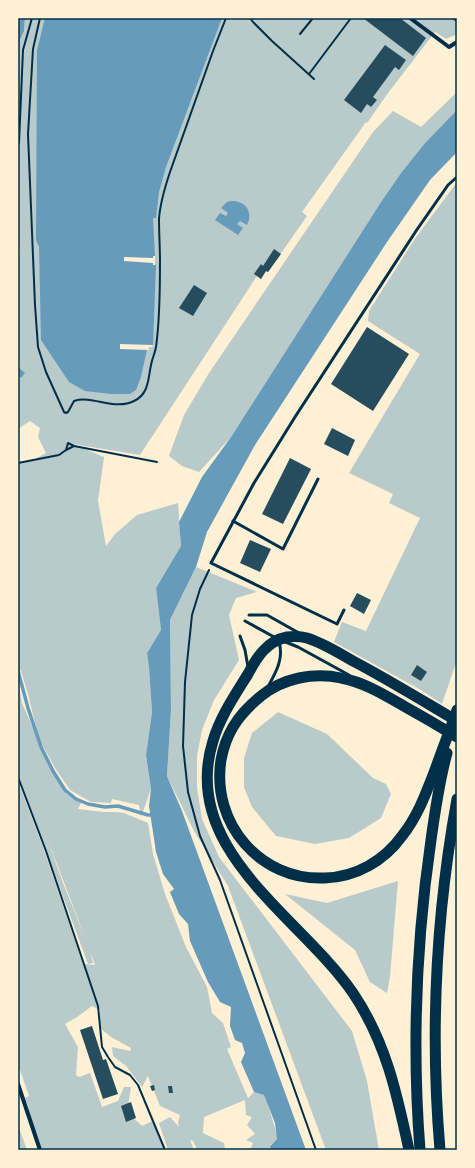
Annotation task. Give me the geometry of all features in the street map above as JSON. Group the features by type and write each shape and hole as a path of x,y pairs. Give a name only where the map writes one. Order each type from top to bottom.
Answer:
{"highway":[{"path":"409,1150 390,1071 379,1042 363,1010 348,987 329,963 246,875 225,843 213,814 208,795 207,764 210,748 220,722 249,671 263,650 269,644 295,636 312,640 369,669 457,721"},
{"path":"457,711 423,801 413,820 394,846 376,862 353,873 333,877 312,878 292,874 276,868 251,851 242,840 234,828 223,803 220,788 220,774 223,752 236,721 264,694 274,687 288,681 316,676 333,677 358,682 375,690 421,716 457,737"},
{"path":"420,1150 417,1099 416,1011 420,933 434,818 457,711"},
{"path":"440,1150 436,1054 438,968 444,886 457,799"}],"street":[{"path":"410,18 448,47 457,42"},
{"path":"18,1084 40,1150"}],"lane":[{"path":"344,610 337,624 211,564 254,483 295,417 416,231 448,186 457,177"},
{"path":"233,521 283,549 318,479"},
{"path":"249,615 267,615 312,640"},
{"path":"245,621 279,640 298,647 375,690"},
{"path":"240,636 245,650 249,671"},
{"path":"264,694 281,659 279,640"}],"path":[{"path":"19,143 23,50 32,18"},
{"path":"40,18 33,50 28,134 30,217 35,306 38,347 49,377 64,412 66,413 74,401 81,398 108,404 121,404 134,401 146,391 151,363 156,348 159,314 159,218 164,191 213,50 226,18"},
{"path":"250,18 272,41 314,79"},
{"path":"300,34 313,18"},
{"path":"309,74 351,18"},
{"path":"452,18 457,21"},
{"path":"66,450 68,443 74,446 157,462"},
{"path":"18,463 59,456 74,446"},
{"path":"18,777 46,851 98,1006 102,1047 116,1067 130,1075 138,1084 165,1150"}],"shaded area":[{"path":"25,18 457,18 457,34 446,39 435,32 367,123 366,122 302,212 307,216 268,272 266,271 261,279 257,276 140,455 73,444 104,457 98,501 106,546 115,534 137,515 178,503 181,546 156,588 161,630 147,653 152,712 146,755 151,789 141,817 139,805 112,799 111,803 91,802 70,790 55,768 39,739 28,694 21,671 18,667 18,463 35,459 46,453 38,437 40,428 30,421 18,429 18,375 21,378 18,345 18,263 20,252 18,235 18,54 20,40 24,31"},
{"path":"457,92 457,110 425,143 401,173 231,437 199,472 182,466 169,456 184,415 209,373 373,132 393,111 421,127"},
{"path":"457,182 457,660 442,704 421,690 334,642 342,622 366,631 420,518 389,503 393,494 349,473 420,354 368,321 369,311 414,240"},
{"path":"196,567 257,592 236,598 229,615 239,660 214,700 202,730 197,756 197,788 202,819 219,857 352,1031 367,1081 379,1150 326,1150 228,886 194,831 167,776 171,710 170,620"},
{"path":"18,681 22,703 47,759 63,788 81,803 78,809 124,813 148,823 153,854 165,894 186,947 207,987 212,1013 223,1023 231,1047 227,1049 248,1098 254,1092 265,1095 278,1138 270,1145 271,1150 250,1150 253,1143 246,1140 255,1134 247,1125 252,1117 246,1115 245,1100 204,1117 203,1133 224,1143 225,1150 196,1150 193,1141 190,1140 194,1150 168,1150 159,1123 170,1117 179,1127 178,1122 180,1115 160,1106 148,1076 142,1087 126,1066 113,1056 112,1047 130,1051 131,1048 111,1037 100,1028 100,1010 92,1006 65,1024 78,1047 76,1075 79,1077 90,1073 102,1107 118,1101 124,1087 131,1087 127,1112 142,1126 152,1121 164,1150 39,1150 24,1109 29,1109 25,1098 29,1096 18,1064 18,781 44,850 83,964 95,965 90,952 93,963 88,964 18,775","holes":["47,838 86,940 63,883"]},
{"path":"278,712 327,734 373,778 386,784 391,794 381,818 349,838 315,844 276,836 252,807 244,787 244,758 252,733"},
{"path":"398,881 390,976 387,993 370,982 355,950 285,894 327,903"},
{"path":"18,1125 27,1150 18,1150"}],"water":[{"path":"18,18 25,18 24,31 20,40 18,54"},
{"path":"45,18 222,18 166,167 159,192 156,218 153,218 155,256 153,256 153,264 156,265 153,345 148,345 141,377 136,390 130,394 111,394 85,391 69,382 41,340 39,247 36,240 37,50"},
{"path":"457,110 457,152 430,180 387,242 255,445 207,532 196,567 170,620 171,710 167,776 182,811 306,1150 271,1150 270,1146 277,1139 275,1123 264,1095 254,1092 241,1062 245,1053 242,1043 235,1040 230,1026 231,1007 220,1002 208,982 190,941 188,924 179,914 170,892 174,889 163,874 156,852 149,806 151,789 146,755 152,712 147,653 161,630 156,588 181,546 179,522 202,477 231,437 401,173 425,143"},
{"path":"227,202 240,202 249,211 249,220 247,225 240,221 237,224 243,228 238,235 215,220 220,213 226,216 228,213 221,208"},
{"path":"18,345 19,368 25,373 21,378 18,375"}],"pier":[{"path":"153,256 155,256 155,265 153,265 153,263 124,261 124,257 153,258"},
{"path":"120,344 153,345 152,347 149,347 149,350 120,349"}],"building":[{"path":"363,18 400,18 426,38 413,56"},
{"path":"385,45 406,60 399,70 395,67 373,97 377,100 371,107 367,104 361,113 344,100"},
{"path":"274,249 281,254 261,279 254,274 261,264 263,266"},
{"path":"194,285 207,293 193,316 179,308"},
{"path":"367,327 409,354 373,411 331,384"},
{"path":"332,428 355,440 348,456 324,444"},
{"path":"290,458 311,469 283,524 262,514"},
{"path":"250,540 271,549 260,572 240,563"},
{"path":"357,593 371,600 364,614 350,606"},
{"path":"417,665 427,672 421,681 411,675"},
{"path":"92,1026 103,1060 106,1059 118,1094 103,1099 80,1030"},
{"path":"154,1085 155,1090 152,1091 150,1086"},
{"path":"168,1086 172,1086 173,1093 169,1093"},
{"path":"131,1102 136,1118 126,1122 121,1106"}],"waterway":[{"path":"18,671 41,747 53,771 65,790 76,799 88,804 105,807 118,806 148,815 154,815"}]}
